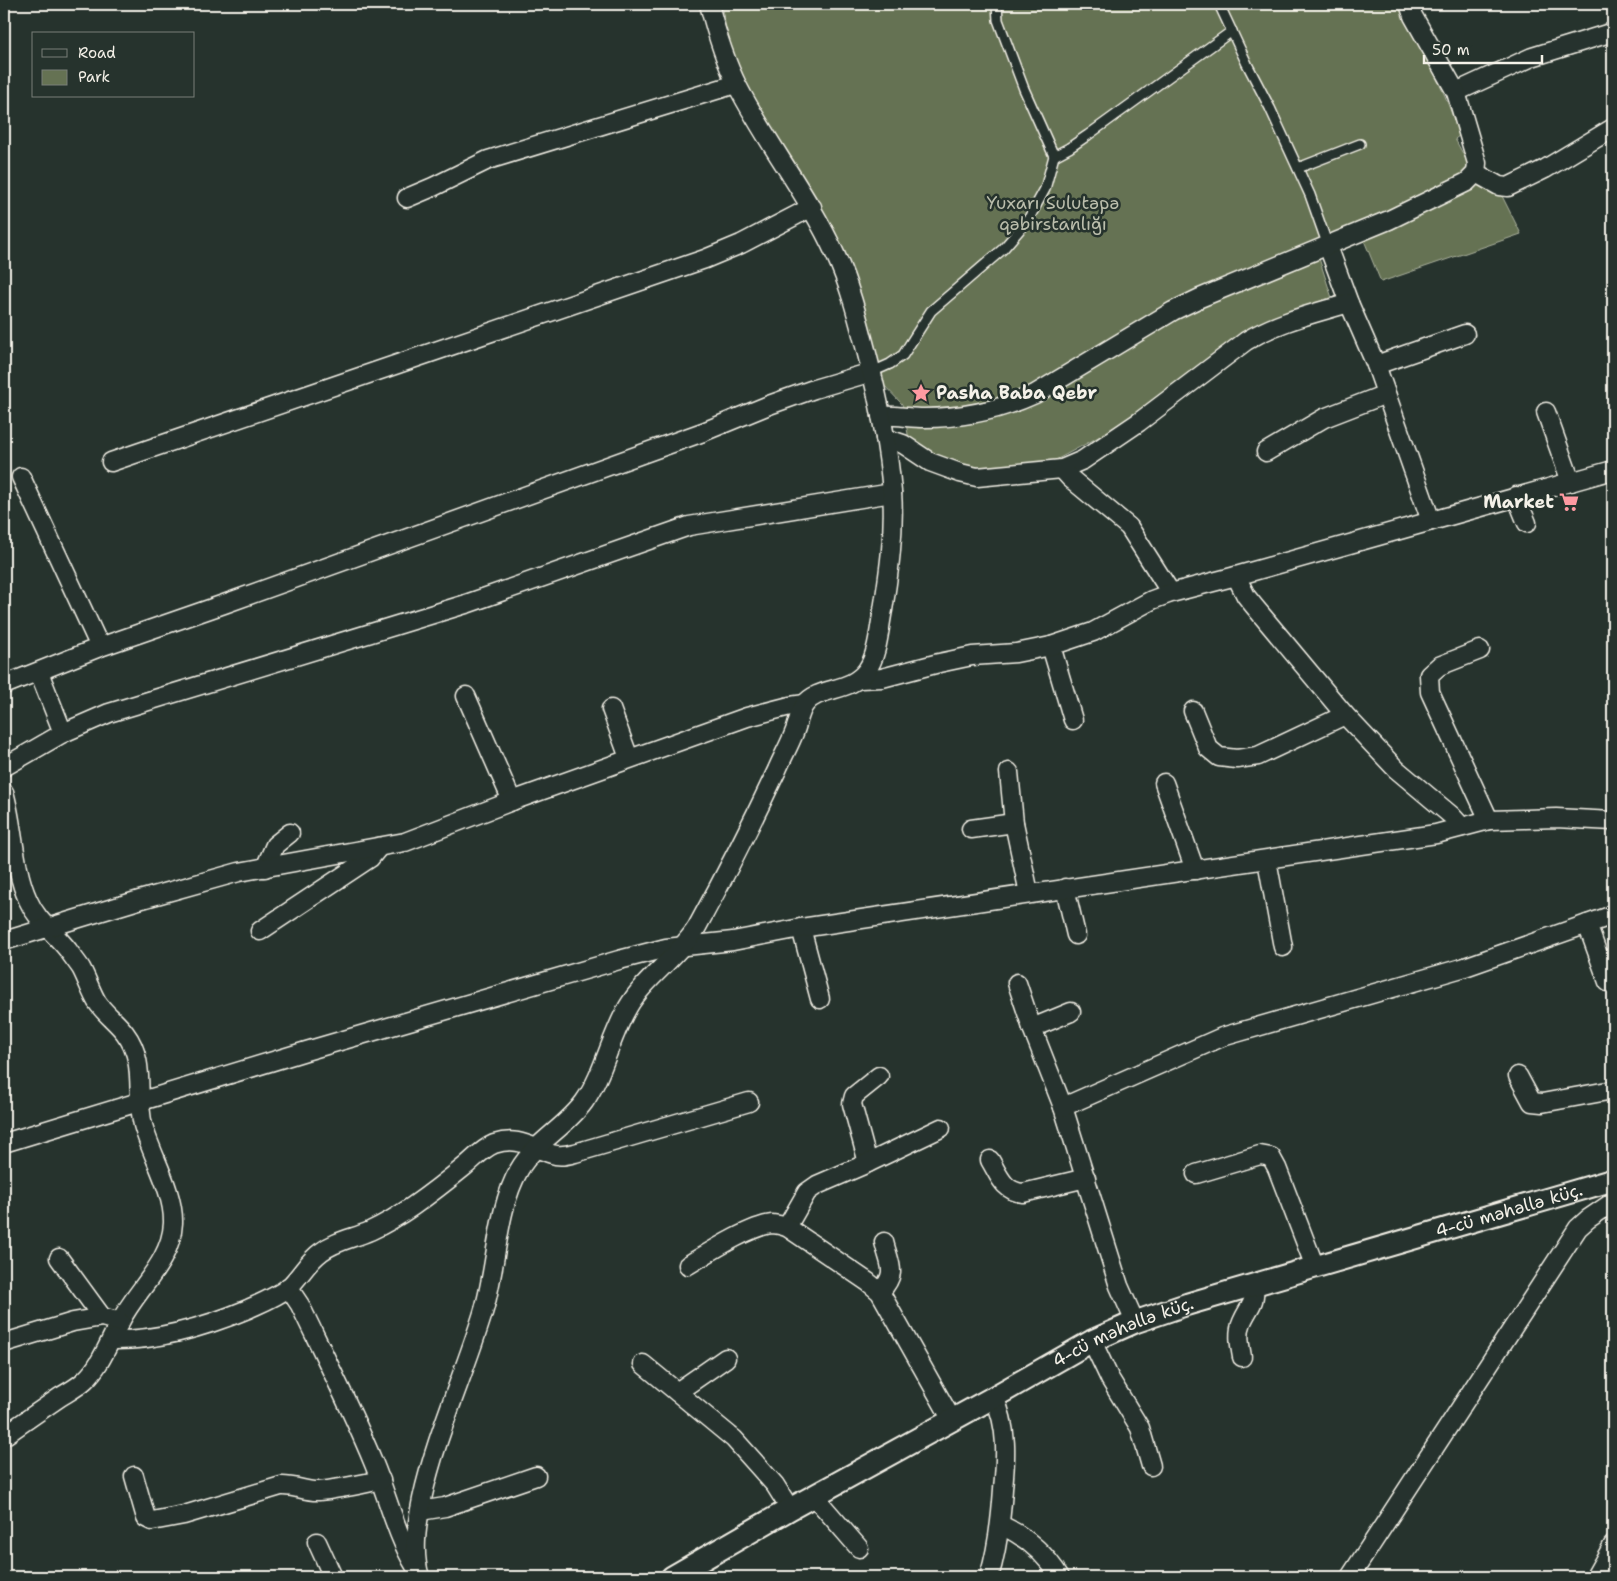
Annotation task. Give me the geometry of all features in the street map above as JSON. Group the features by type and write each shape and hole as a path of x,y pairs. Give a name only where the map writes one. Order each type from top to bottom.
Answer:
{"street":[{"path":"418,1574 416,1536 426,1484 441,1432 484,1312 504,1212 518,1172 537,1147 573,1115 584,1102 597,1078 619,1024 629,1005 685,945 697,927 768,790 805,704 812,698 849,685 860,679 869,667 874,655 881,621 888,579 892,493 881,416 858,320 838,260 812,207 736,84 722,47 710,4"},
{"path":"881,416 893,415 925,418 962,416 1013,404 1035,394 1174,311 1200,298 1389,220 1467,182 1476,172 1477,163 1456,92 1413,16 1409,4"},
{"path":"1456,92 1532,57 1613,32"},
{"path":"408,198 488,160 736,84"},
{"path":"1476,172 1499,186 1508,187 1545,169 1613,128"},
{"path":"111,462 705,260 741,244 812,207"},
{"path":"1328,246 1349,303 1376,365 1431,521"},
{"path":"885,438 903,444 930,462 960,473 977,476 1062,469 1083,460 1139,422 1246,341 1264,330 1297,317 1349,303"},
{"path":"1376,365 1465,334"},
{"path":"4,685 100,647 234,601 693,436 796,395 872,372"},
{"path":"1266,452 1324,418 1386,394"},
{"path":"1546,412 1571,482"},
{"path":"1062,469 1129,528 1171,593"},
{"path":"860,679 882,678 972,656 1016,653 1051,646 1093,632 1152,600 1171,593 1613,470"},
{"path":"21,477 100,647"},
{"path":"4,767 63,733 109,712 466,604 689,526 892,493"},
{"path":"1516,496 1527,523"},
{"path":"1236,576 1254,606 1345,715 1396,770 1452,816 1462,827"},
{"path":"1051,646 1073,720"},
{"path":"1480,650 1439,666 1429,675 1430,692 1489,820"},
{"path":"39,672 63,733"},
{"path":"466,696 512,800"},
{"path":"4,940 239,872 414,839 512,800 747,717 805,704"},
{"path":"611,709 629,758"},
{"path":"1193,711 1208,748 1219,757 1237,760 1258,756 1345,715"},
{"path":"1009,772 1014,823 1029,893"},
{"path":"1164,783 1195,870"},
{"path":"4,792 8,805 10,854 37,917 60,939 80,967 96,1000 104,1012 126,1034 136,1053 140,1070 141,1111 144,1126 166,1186 173,1222 168,1244 156,1271 120,1322 97,1366 85,1380 4,1436"},
{"path":"4,1143 306,1051 648,952 685,945 733,941 801,928 1029,893 1436,834 1489,820 1556,818 1613,821"},
{"path":"971,829 1014,823"},
{"path":"266,868 275,845 290,833"},
{"path":"260,931 370,858 379,846"},
{"path":"1267,860 1282,946"},
{"path":"1065,888 1076,935"},
{"path":"1064,1107 1222,1037 1462,968 1613,916"},
{"path":"1587,924 1608,982"},
{"path":"801,928 820,999"},
{"path":"1017,984 1032,1028 1064,1107 1119,1286 1135,1322"},
{"path":"1032,1028 1071,1012"},
{"path":"868,1164 852,1104 854,1096 879,1076"},
{"path":"1518,1076 1532,1102 1542,1103 1613,1090"},
{"path":"112,1340 152,1338 196,1328 221,1320 275,1296 288,1287 320,1252 370,1231 414,1206 465,1166 479,1152 494,1145 509,1141 522,1142 553,1155 562,1156 749,1102"},
{"path":"787,1227 807,1192 817,1185 868,1164 941,1128"},
{"path":"1196,1174 1260,1155 1271,1157 1315,1267"},
{"path":"990,1160 1006,1187 1014,1192 1023,1193 1086,1178"},
{"name":"4-cü məhəllə küç.","path":"672,1577 1092,1341 1135,1322 1188,1304 1613,1180"},
{"path":"1350,1577 1578,1228 1588,1218 1613,1202"},
{"path":"688,1265 718,1247 760,1227 773,1224 787,1227 880,1292 952,1420"},
{"path":"880,1292 890,1282 892,1272 884,1242"},
{"path":"59,1258 102,1317"},
{"path":"1242,1357 1239,1334 1242,1321 1251,1307 1255,1295 1254,1285"},
{"path":"288,1287 300,1305 361,1432 381,1480 401,1540 418,1574"},
{"path":"4,1344 73,1322 102,1317 120,1322"},
{"path":"1092,1341 1110,1379 1140,1428 1151,1466"},
{"path":"677,1392 726,1358"},
{"path":"643,1364 734,1439 775,1485 790,1509"},
{"path":"989,1577 995,1559 1001,1524 1006,1455 1003,1421 994,1397"},
{"path":"134,1476 146,1518 152,1521 184,1515 280,1486 290,1485 318,1491 381,1480"},
{"path":"420,1511 445,1507 536,1476"},
{"path":"814,1496 859,1548"},
{"path":"1001,1524 1021,1534 1054,1568 1060,1577"},
{"path":"317,1542 333,1577"},
{"path":"1595,1577 1613,1545"}],"lane":[{"path":"872,372 890,364 902,355 930,311 1003,249 1028,220 1045,189 1054,156 1024,89 998,20 997,4"},
{"path":"1219,4 1310,194 1328,246"},
{"path":"1054,156 1088,135 1232,32"},
{"path":"1298,168 1360,144"}],"green space":[{"name":"Yuxarı Sulutəpə qəbirstanlığı","path":"721,4 1402,4 1445,96 1460,135 1455,139 1481,187 1501,194 1521,234 1381,282 1359,228 1314,243 1332,298 1261,327 1215,353 1136,417 1052,462 980,471 941,460 909,439 902,404 880,381 875,346 839,242 756,104 730,47"}],"place":[{"name":"Pasha Baba Qebr","path":"921,393"},
{"name":"Market","path":"1569,502"}]}
